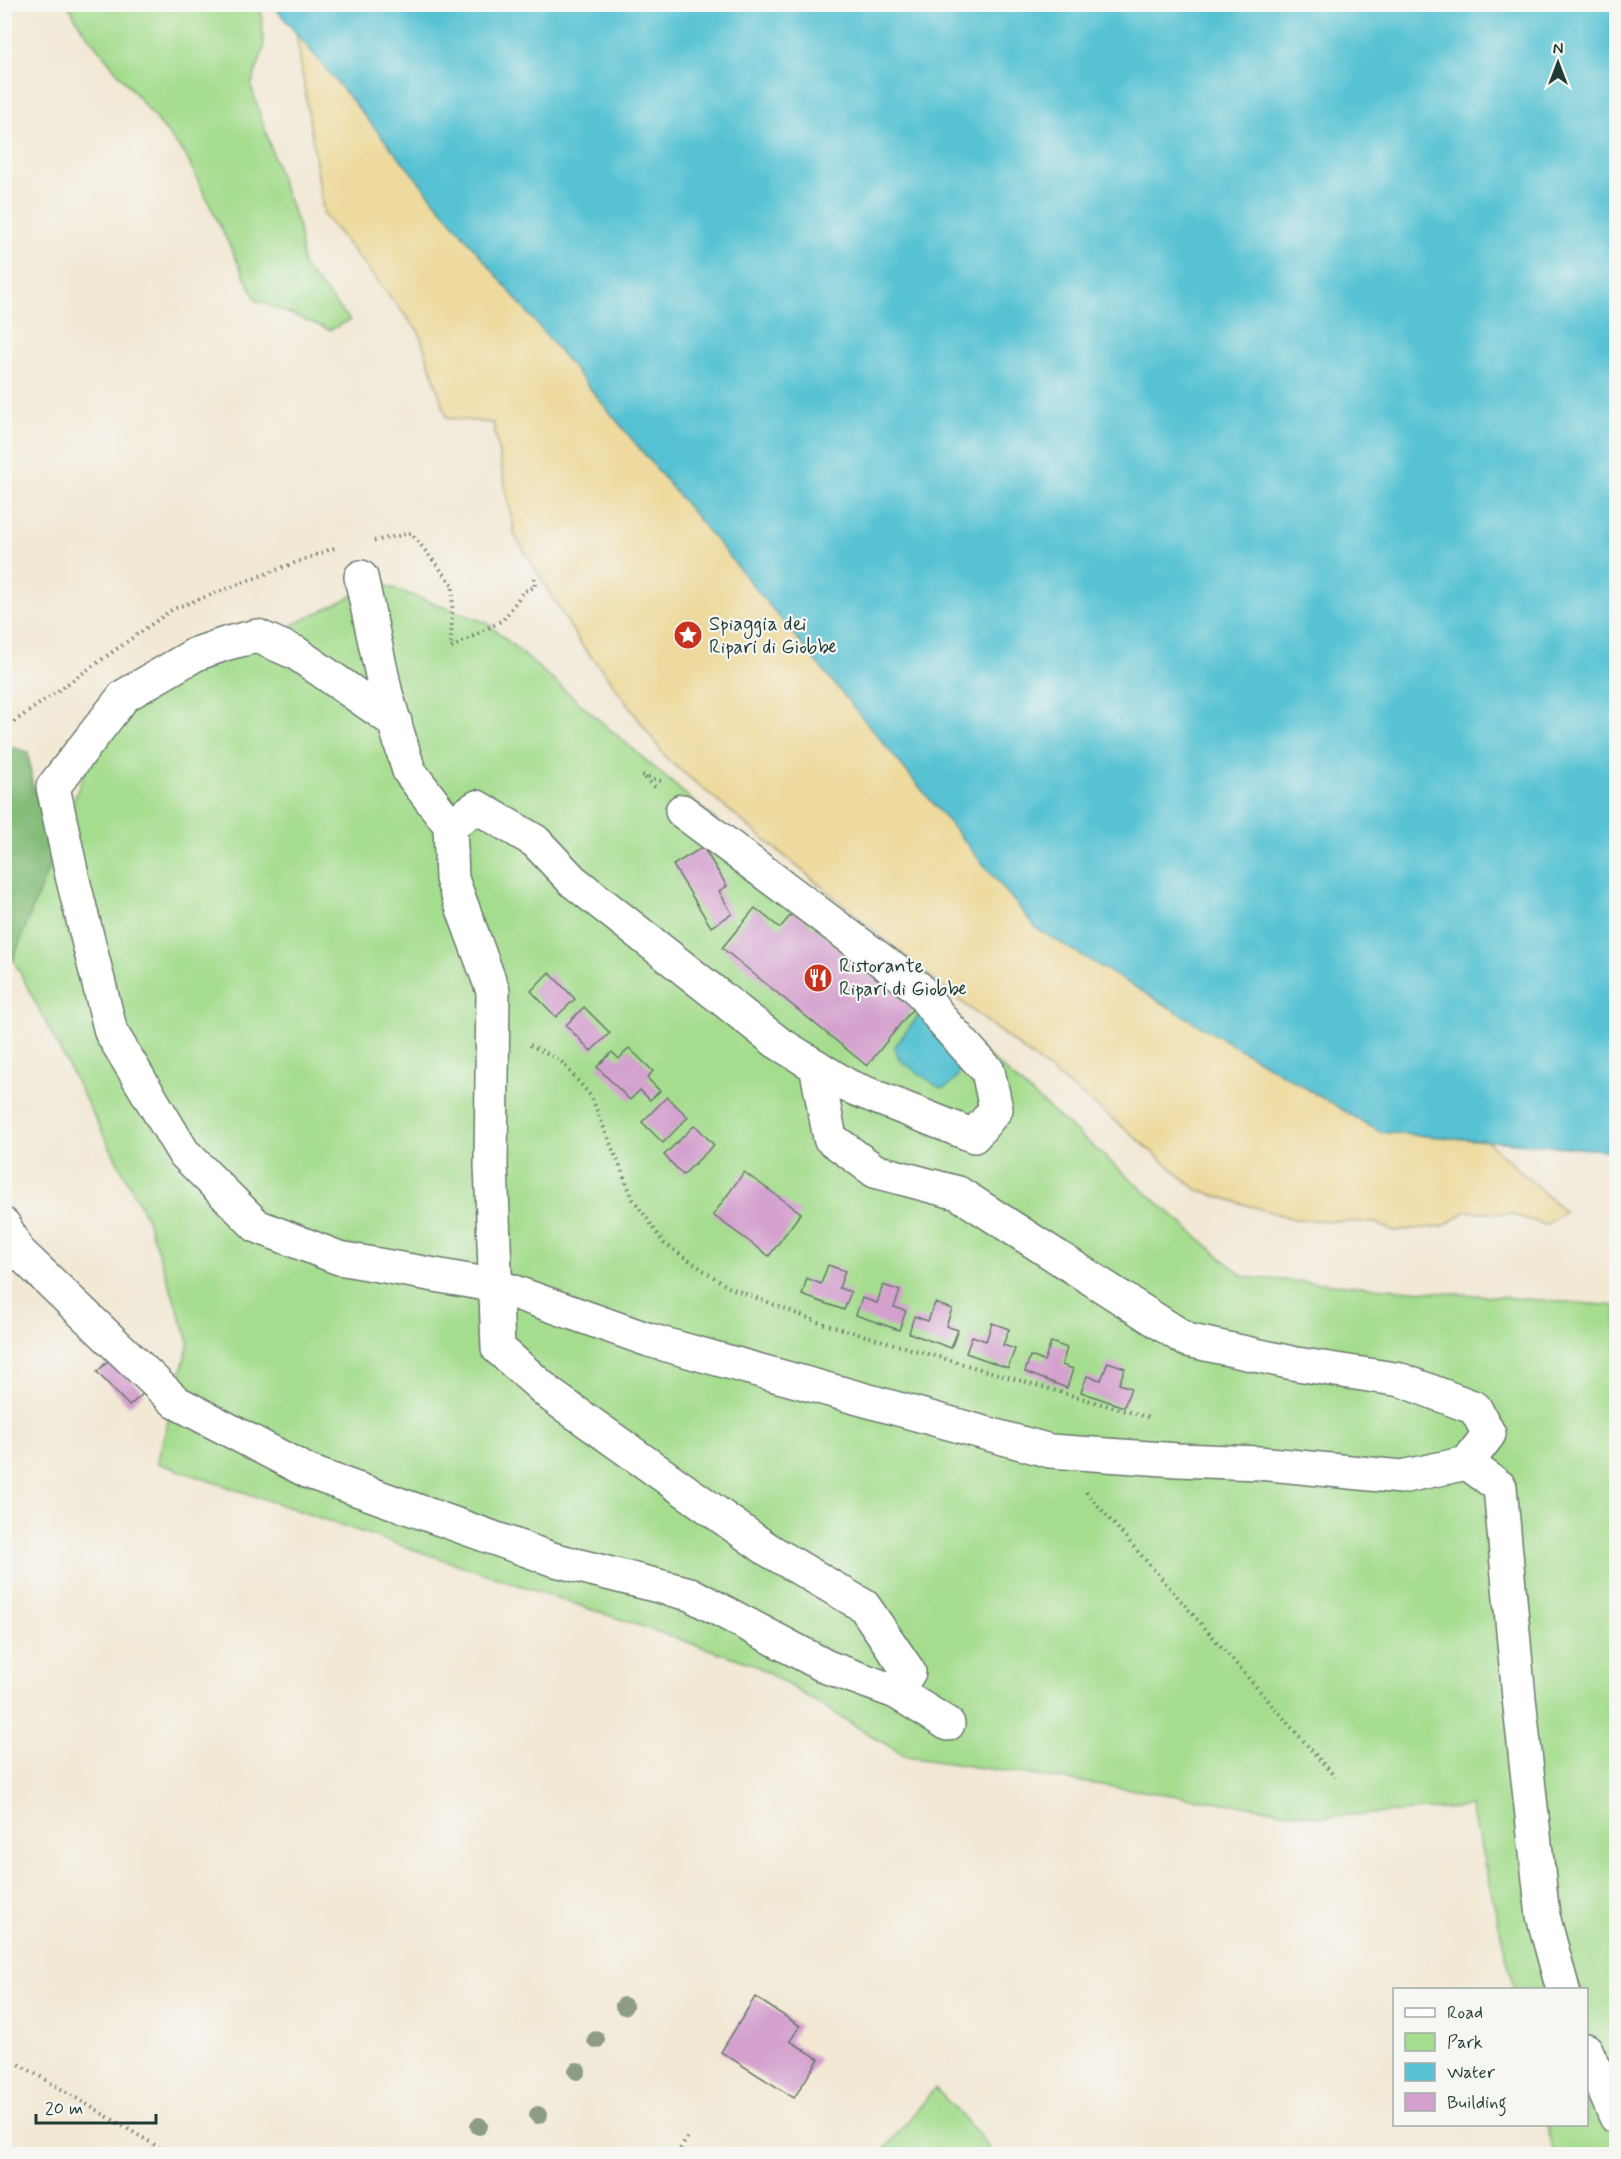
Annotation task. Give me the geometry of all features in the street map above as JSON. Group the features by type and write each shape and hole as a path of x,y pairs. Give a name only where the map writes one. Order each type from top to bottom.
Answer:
{"street":[{"path":"362,577 386,694 409,771 450,825 452,879 493,991 491,1164 498,1348 552,1396 766,1549 864,1606 909,1672 896,1692"},
{"path":"394,722 296,653 257,636 196,654 124,696 53,787 73,880 111,1032 183,1152 257,1226 339,1258 497,1286 649,1340 1050,1451 1259,1463 1401,1477 1467,1463 1489,1434 1475,1407 1401,1380 1297,1364 1187,1340 958,1193 875,1171 830,1138 816,1066"},
{"path":"450,825 477,807 535,841 573,881 777,1042 848,1086 974,1136 996,1109 988,1071 945,1024 917,987 682,812"},
{"path":"4,1225 18,1251 177,1402 309,1472 552,1559 690,1594 827,1667 896,1692 948,1724"},
{"path":"1467,1463 1500,1487 1519,1698 1543,1916 1563,1988"},
{"path":"1588,2052 1617,2117"}],"path":[{"path":"492,1032 538,1048 560,1060 591,1096 633,1199 664,1243 728,1287 821,1323 1153,1419"},
{"path":"1050,1451 1335,1777"},
{"path":"4,2055 170,2154"},
{"path":"677,2154 689,2135"}],"green space":[{"path":"68,5 257,5 261,8 264,48 251,86 284,189 299,227 303,266 350,320 330,330 256,300 186,156 83,30"},
{"path":"379,583 487,623 1244,1277 1616,1306 1616,2154 1554,2154 1547,2126 1588,2126 1588,1988 1514,1988 1471,1807 1323,1817 907,1757 753,1664 157,1463 189,1342 146,1217 13,959 106,716"},
{"path":"4,745 28,752 32,783 54,853 13,959 5,960"},
{"path":"935,2088 976,2131 994,2154 881,2154"}],"sand":[{"name":"Spiaggia dei Ripari di Giobbe","path":"296,32 693,513 793,624 866,722 1037,929 1380,1132 1487,1141 1564,1211 1546,1225 1510,1214 1466,1211 1444,1226 1394,1231 1375,1223 1294,1219 1197,1190 1129,1132 954,996 667,759 606,674 582,646 515,536 493,423 447,418 419,332 324,215"}],"water":[{"path":"273,5 1616,5 1616,1151 1380,1132 1037,929"},
{"path":"920,1014 959,1065 956,1078 945,1088 940,1088 900,1060 894,1047"}],"building":[{"path":"703,847 727,886 719,891 732,914 711,927 673,865"},
{"name":"Ristorante Ripari di Giobbe","path":"755,908 780,928 794,911 914,1007 867,1066 722,948"},
{"path":"549,972 575,999 556,1017 531,991"},
{"path":"584,1007 610,1033 591,1051 566,1025"},
{"path":"629,1048 653,1071 647,1078 660,1091 650,1100 640,1090 630,1100 597,1067 612,1052 619,1059"},
{"path":"667,1097 688,1117 663,1143 642,1122"},
{"path":"695,1125 714,1145 683,1175 664,1155"},
{"path":"744,1172 801,1213 769,1256 713,1215"},
{"path":"828,1265 845,1271 839,1288 851,1292 844,1310 802,1295 807,1278 821,1284"},
{"path":"883,1285 900,1291 894,1307 906,1311 899,1330 856,1315 862,1298 877,1303"},
{"path":"935,1303 952,1309 946,1326 958,1330 951,1348 909,1333 914,1316 928,1321"},
{"path":"992,1323 1009,1329 1003,1345 1015,1349 1008,1368 966,1353 972,1336 986,1341"},
{"path":"1051,1342 1067,1348 1062,1365 1073,1369 1067,1388 1025,1372 1030,1356 1044,1361"},
{"path":"111,1358 144,1393 129,1406 97,1372"},
{"path":"1108,1362 1125,1368 1119,1384 1131,1388 1124,1407 1081,1392 1087,1376 1101,1380"},
{"path":"755,1997 800,2026 790,2041 819,2059 794,2098 721,2052"}],"place":[{"name":"Spiaggia dei Ripari di Giobbe","path":"688,635"},
{"name":"Ristorante Ripari di Giobbe","path":"818,978"}]}
